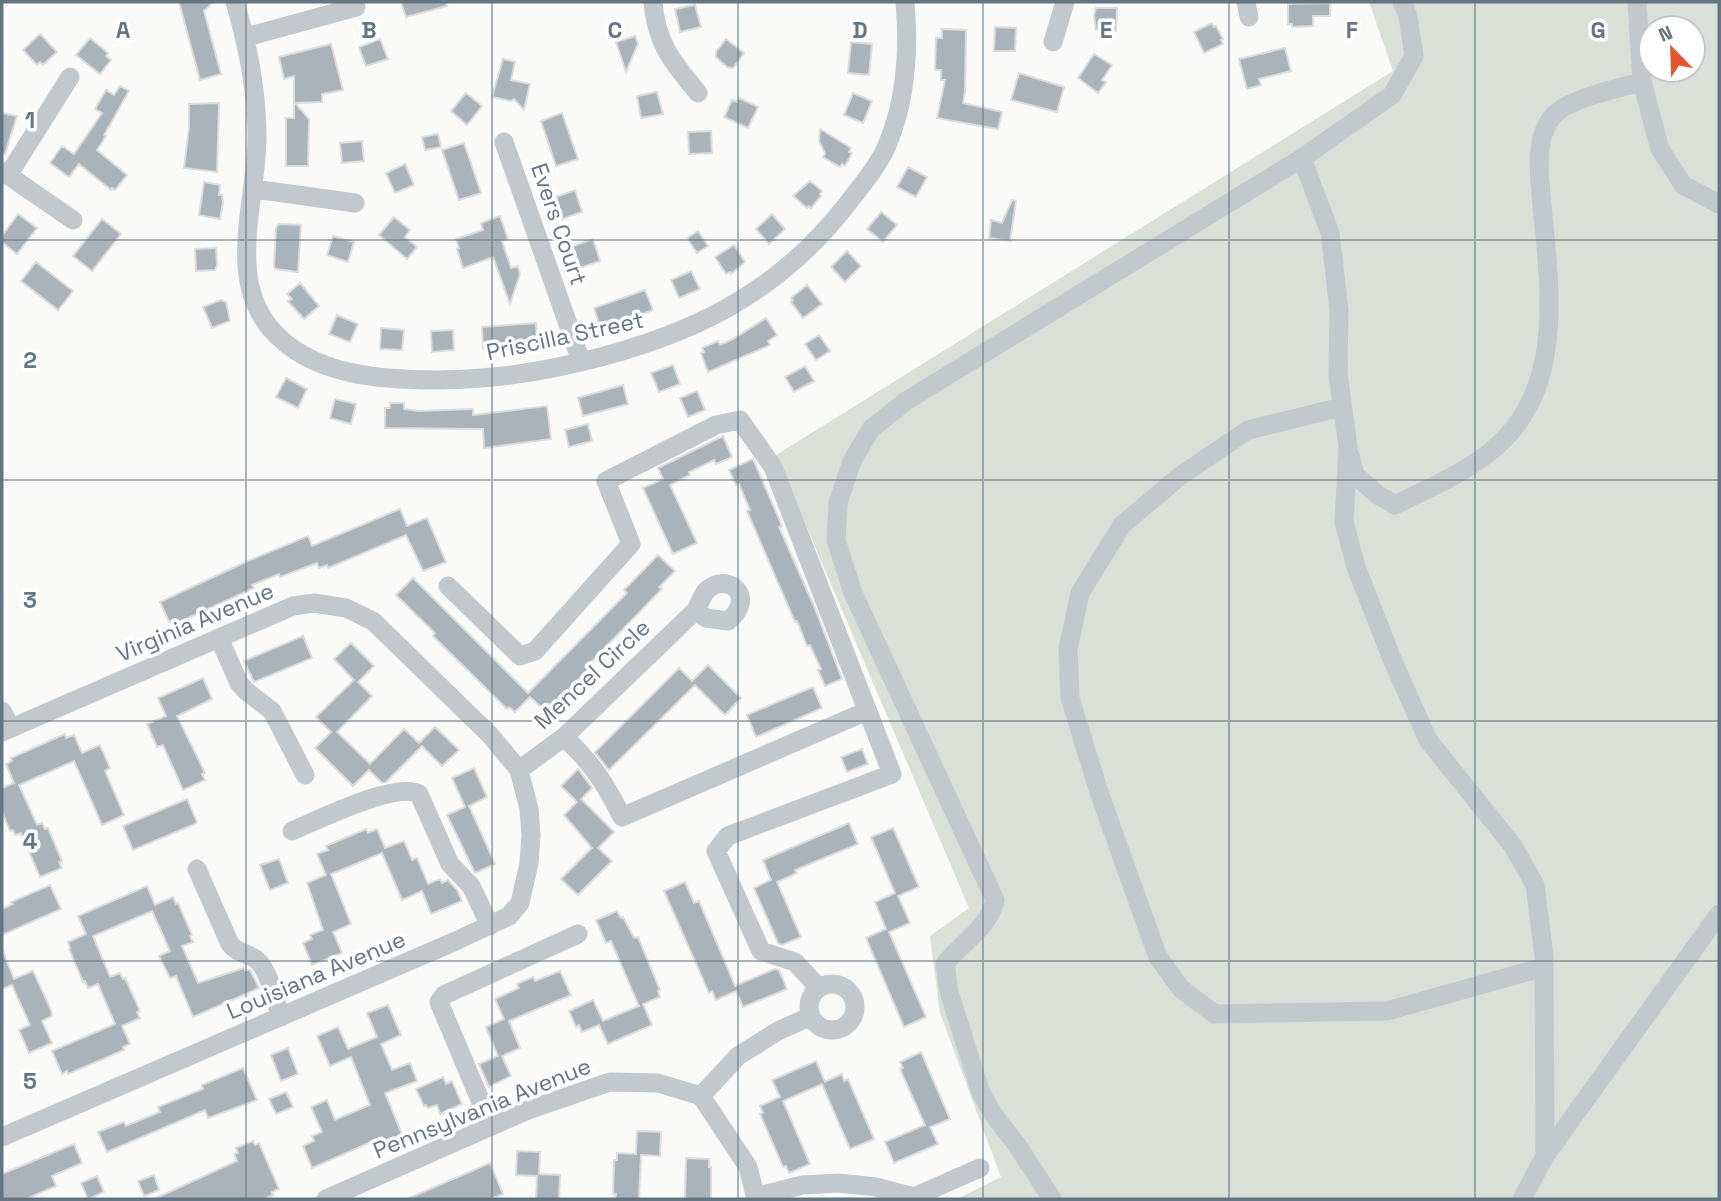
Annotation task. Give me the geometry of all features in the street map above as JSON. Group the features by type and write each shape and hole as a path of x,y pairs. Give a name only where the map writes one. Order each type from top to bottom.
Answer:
{"street":[{"name":"Priscilla Street","path":"235,2 246,37 253,80 257,136 246,258 254,298 271,329 304,355 328,367 366,375 421,380 485,380 531,373 664,338 710,319 740,302 781,272 831,224 863,183 888,144 906,69 908,35 905,2"},
{"path":"653,2 659,39 667,55 698,93"},
{"path":"1053,41 1065,2"},
{"path":"1052,1199 1017,1145 995,1118 981,1093 949,992 945,964 956,950 981,929 991,915 995,900 853,593 836,540 838,503 852,461 871,429 906,401 1302,158 1392,95 1413,56 1408,16 1402,2"},
{"path":"246,37 356,7"},
{"path":"70,77 5,172 73,220"},
{"path":"1302,158 1331,233 1339,309 1338,374 1355,475 1378,495 1395,505 1451,477 1497,446 1524,415 1544,366 1550,296 1538,161 1543,136 1553,116 1582,99 1637,83"},
{"path":"1643,84 1660,149 1683,186 1719,204"},
{"name":"Evers Court","path":"504,142 582,361"},
{"path":"254,189 355,203"},
{"path":"1342,407 1248,430 1180,475 1122,525 1080,593 1069,649 1070,698 1158,957 1181,989 1215,1014 1387,1011 1544,967"},
{"path":"448,586 520,656 536,651 631,544 606,481 716,425 740,420 773,467 892,774 728,836 716,852 761,951 795,962 819,988"},
{"path":"1348,446 1343,522 1356,567 1392,659 1428,740 1513,846 1535,885 1544,967 1545,1156"},
{"name":"Virginia Avenue","path":"5,724 293,606 314,603 346,608 373,621 490,736 519,770"},
{"name":"Mencel Circle","path":"519,770 564,737 695,611"},
{"path":"219,638 239,683 272,711 305,775"},
{"path":"564,737 582,753 604,781 622,817 867,711"},
{"name":"Louisiana Avenue","path":"2,1137 509,916 520,903 524,890 531,835 529,809 519,770"},
{"path":"292,831 364,800 406,790 413,791 419,794 450,864 471,886 490,926"},
{"path":"197,869 230,944 233,949 258,961 268,979 281,1017"},
{"path":"1522,1199 1545,1156 1719,914"},
{"path":"491,1126 439,1002 444,995 578,934"},
{"path":"832,984 841,985 853,998 854,1015 849,1023 841,1028 823,1028 811,1016 810,998 819,988 832,984"},
{"path":"811,1016 778,1031 738,1056 701,1097 748,1167 756,1198 802,1185 838,1183 876,1187 915,1198 980,1168"},
{"name":"Pennsylvania Avenue","path":"326,1199 491,1126 611,1082 658,1083 701,1097"}],"shaded area":[{"path":"1369,2 1719,2 1719,1199 957,1199 1001,1177 940,1013 930,936 969,908 776,455 1393,71"}],"building":[{"path":"179,2 213,2 204,11 221,74 200,80"},
{"path":"401,2 446,2 447,6 406,17"},
{"path":"1330,3 1330,16 1313,16 1313,26 1292,27 1292,24 1288,24 1288,4"},
{"path":"695,5 701,27 680,32 675,9"},
{"path":"1096,8 1117,8 1116,31 1096,30"},
{"path":"1212,23 1223,39 1223,44 1204,53 1194,32"},
{"path":"995,27 1016,28 1015,51 994,51"},
{"path":"942,29 966,30 963,103 1002,112 998,129 937,118 945,80 941,80 941,70 935,70 936,38 942,38"},
{"path":"40,34 57,52 43,65 40,62 37,65 23,50"},
{"path":"635,36 638,44 626,72 616,42"},
{"path":"90,38 108,53 106,56 111,60 100,74 76,55"},
{"path":"380,39 388,59 366,66 359,47"},
{"path":"726,39 744,53 733,68 727,67 716,57 716,52"},
{"path":"851,42 872,44 869,75 848,73"},
{"path":"331,44 343,90 322,94 322,102 295,103 309,119 308,166 286,166 286,118 294,118 294,76 284,79 279,57"},
{"path":"1285,48 1291,71 1259,79 1261,85 1247,89 1239,59"},
{"path":"1094,54 1112,65 1102,80 1106,82 1098,93 1078,78"},
{"path":"503,59 515,62 511,80 530,84 524,110 514,99 511,101 492,97"},
{"path":"1019,73 1064,87 1057,112 1011,100"},
{"path":"120,86 129,91 97,150 127,175 115,190 111,190 79,164 69,177 50,163 62,146 74,154 102,113 95,109 106,90 114,95"},
{"path":"657,92 663,114 641,118 637,96"},
{"path":"466,93 482,106 467,125 451,111"},
{"path":"853,93 872,101 863,123 844,115"},
{"path":"739,98 758,107 748,128 724,117 732,100 737,102"},
{"path":"219,103 217,172 184,168 189,104"},
{"path":"2,113 17,116 5,154 2,154"},
{"path":"562,113 578,159 556,166 541,121"},
{"path":"820,129 851,148 849,152 852,153 845,166 842,164 840,167 823,157 825,153 819,141"},
{"path":"711,131 712,153 689,154 688,132"},
{"path":"438,134 441,147 425,150 422,137"},
{"path":"362,141 364,161 342,163 340,143"},
{"path":"464,143 481,193 459,200 442,150"},
{"path":"405,164 414,185 395,193 386,173"},
{"path":"908,167 927,177 916,197 897,187"},
{"path":"810,181 822,191 811,208 807,208 793,196"},
{"path":"204,182 220,185 219,195 222,195 223,202 220,219 199,215"},
{"path":"575,190 582,212 562,219 556,197"},
{"path":"1012,200 1016,201 1010,241 989,238 991,220 1002,223"},
{"path":"881,212 897,225 883,242 867,229"},
{"path":"18,214 37,228 17,254 2,242 2,236"},
{"path":"772,214 785,229 769,244 756,229"},
{"path":"500,216 508,239 502,241 511,268 518,266 520,274 510,304 493,257 463,268 457,249 456,239 483,230 481,223"},
{"path":"394,217 410,230 405,237 417,247 407,259 379,235"},
{"path":"102,219 121,234 92,271 73,256"},
{"path":"279,224 301,225 298,272 274,267 276,228"},
{"path":"698,231 708,246 697,253 687,238"},
{"path":"333,236 354,242 348,262 327,255"},
{"path":"593,239 600,261 580,268 573,246"},
{"path":"734,245 745,262 731,274 726,274 715,257"},
{"path":"216,248 215,270 196,271 195,249"},
{"path":"847,251 861,266 845,282 831,267"},
{"path":"36,262 73,291 58,310 21,281"},
{"path":"691,271 700,289 679,298 671,280"},
{"path":"300,283 319,306 304,319 288,301 292,299 287,294"},
{"path":"807,285 822,304 803,318 791,298"},
{"path":"645,290 653,310 601,329 594,308"},
{"path":"221,300 226,302 230,321 212,328 203,307"},
{"path":"337,315 358,324 350,342 329,334"},
{"path":"766,318 777,335 768,341 770,345 708,372 701,353 704,352 702,348 718,341 720,345 733,339"},
{"path":"536,323 537,343 483,349 482,327"},
{"path":"381,328 404,330 402,350 380,349"},
{"path":"453,330 454,350 432,352 431,331"},
{"path":"819,335 830,351 816,360 805,344"},
{"path":"673,365 680,384 659,392 651,373"},
{"path":"805,366 814,381 794,392 785,377"},
{"path":"286,378 307,389 298,408 276,397"},
{"path":"623,385 628,404 583,416 578,398"},
{"path":"697,391 705,410 688,417 680,398"},
{"path":"335,399 356,404 351,424 330,418"},
{"path":"390,403 404,403 404,409 418,411 473,409 473,415 547,406 551,439 484,448 483,429 385,428 385,408 390,408"},
{"path":"588,424 592,441 569,447 565,430"},
{"path":"723,436 732,457 716,464 714,460 670,485 697,543 673,554 643,488 663,479 658,468"},
{"path":"753,459 842,679 825,686 818,670 821,669 810,645 807,646 797,621 795,622 747,511 750,510 739,484 736,485 729,470"},
{"path":"400,509 407,526 427,518 446,562 423,571 406,535 328,568 327,565 319,568 317,563 280,577 279,574 177,623 175,619 169,622 160,602 308,536 312,546"},
{"path":"658,555 675,571 659,587 662,589 589,664 592,666 551,707 549,704 544,710 530,697 515,712 509,707 507,709 396,595 413,578 528,693 627,593 624,590"},
{"path":"303,636 312,658 254,682 244,661"},
{"path":"351,643 374,666 358,682 372,696 337,732 370,764 404,729 419,743 435,727 459,750 442,766 422,746 386,782 382,783 369,770 353,786 315,748 331,732 316,717 354,680 334,659"},
{"path":"708,665 741,698 725,715 695,685 609,770 595,752 679,668 692,681"},
{"path":"203,678 212,699 177,716 205,773 202,774 205,780 183,790 163,745 157,747 147,724 166,716 158,698"},
{"path":"813,687 822,708 756,737 747,715"},
{"path":"65,734 66,738 74,735 82,753 100,745 110,768 105,771 124,815 102,825 74,761 19,785 37,825 42,823 45,829 48,828 62,861 59,862 62,868 40,877 21,833 15,835 13,830 10,831 2,811 2,788 14,783 6,764 12,761 11,758"},
{"path":"862,749 868,764 847,772 841,757"},
{"path":"474,768 487,797 469,806 495,864 475,873 447,815 465,807 452,778"},
{"path":"578,769 592,788 581,799 614,832 598,848 612,861 578,895 561,879 592,848 564,815 577,802 561,786"},
{"path":"187,799 197,822 195,824 133,850 123,826"},
{"path":"849,823 858,844 795,870 797,873 777,882 801,937 782,945 778,943 754,888 771,880 763,860"},
{"path":"893,828 919,887 898,896 910,923 889,932 926,1017 904,1027 866,938 886,929 875,902 895,893 871,837"},
{"path":"366,829 368,833 377,829 385,848 404,841 412,860 417,858 428,884 440,879 442,883 448,880 462,901 431,914 422,891 402,900 382,853 331,874 351,924 333,932 342,953 312,965 303,943 312,939 310,935 323,930 307,883 326,875 317,854 328,850 326,846"},
{"path":"279,859 288,883 270,890 260,865"},
{"path":"685,882 694,903 699,901 735,986 775,969 779,970 787,989 743,1007 736,991 716,1000 712,991 709,993 664,891"},
{"path":"50,885 61,909 2,935 2,909 13,904 11,902"},
{"path":"147,886 155,905 173,897 176,904 178,903 193,942 182,946 198,983 244,968 250,970 259,988 193,1017 176,976 170,978 159,956 170,951 152,911 93,936 110,977 120,973 123,979 125,978 140,1011 137,1012 140,1018 122,1026 130,1044 123,1047 124,1050 68,1074 67,1071 62,1074 52,1051 115,1024 98,984 88,988 85,981 83,982 69,949 68,942 86,934 78,916"},
{"path":"617,911 634,938 638,937 660,990 660,997 643,1004 652,1025 608,1044 599,1025 582,1032 579,1025 576,1027 569,1011 593,1000 603,1021 639,1006 611,941 606,943 596,920"},
{"path":"2,949 14,979 33,971 51,1010 52,1016 42,1021 52,1043 29,1053 19,1030 30,1025 12,985 2,989"},
{"path":"560,971 571,995 509,1021 520,1048 502,1056 511,1076 489,1087 479,1064 498,1056 486,1027 504,1019 495,999 519,988 517,984 533,977 535,981"},
{"path":"388,1005 401,1035 381,1044 392,1070 410,1063 417,1081 385,1093 404,1139 386,1147 382,1137 312,1168 303,1146 314,1141 312,1136 322,1132 311,1107 327,1100 335,1120 370,1105 351,1057 330,1066 317,1036 338,1027 348,1049 377,1037 367,1013"},
{"path":"288,1048 298,1074 281,1081 271,1055"},
{"path":"921,1052 950,1119 930,1127 938,1144 894,1163 885,1142 925,1125 900,1069 903,1068 900,1062"},
{"path":"816,1061 825,1082 842,1074 844,1081 848,1079 874,1139 850,1149 822,1084 783,1101 810,1164 789,1173 786,1166 783,1167 760,1114 763,1113 760,1106 780,1097 772,1080"},
{"path":"243,1068 257,1100 208,1118 205,1110 107,1152 98,1132 124,1122 126,1126 160,1112 158,1107 203,1089 202,1085"},
{"path":"443,1077 446,1084 452,1081 462,1104 440,1114 437,1105 428,1108 424,1106 416,1089"},
{"path":"286,1092 293,1107 276,1114 269,1099"},
{"path":"637,1131 661,1132 660,1156 641,1155 639,1199 615,1199 614,1160 617,1160 617,1153 636,1154"},
{"path":"253,1141 255,1145 259,1143 279,1189 272,1192 273,1195 264,1199 154,1199 237,1161 234,1154 238,1153 236,1148"},
{"path":"74,1144 82,1163 52,1176 56,1186 26,1199 2,1199 2,1174"},
{"path":"517,1151 540,1152 539,1174 560,1175 559,1199 536,1199 537,1176 516,1175"},
{"path":"686,1158 709,1159 711,1199 685,1199"},
{"path":"490,1163 503,1194 491,1199 407,1199"},
{"path":"154,1175 159,1190 144,1196 138,1181"},
{"path":"97,1176 104,1192 88,1199 81,1183"}]}
